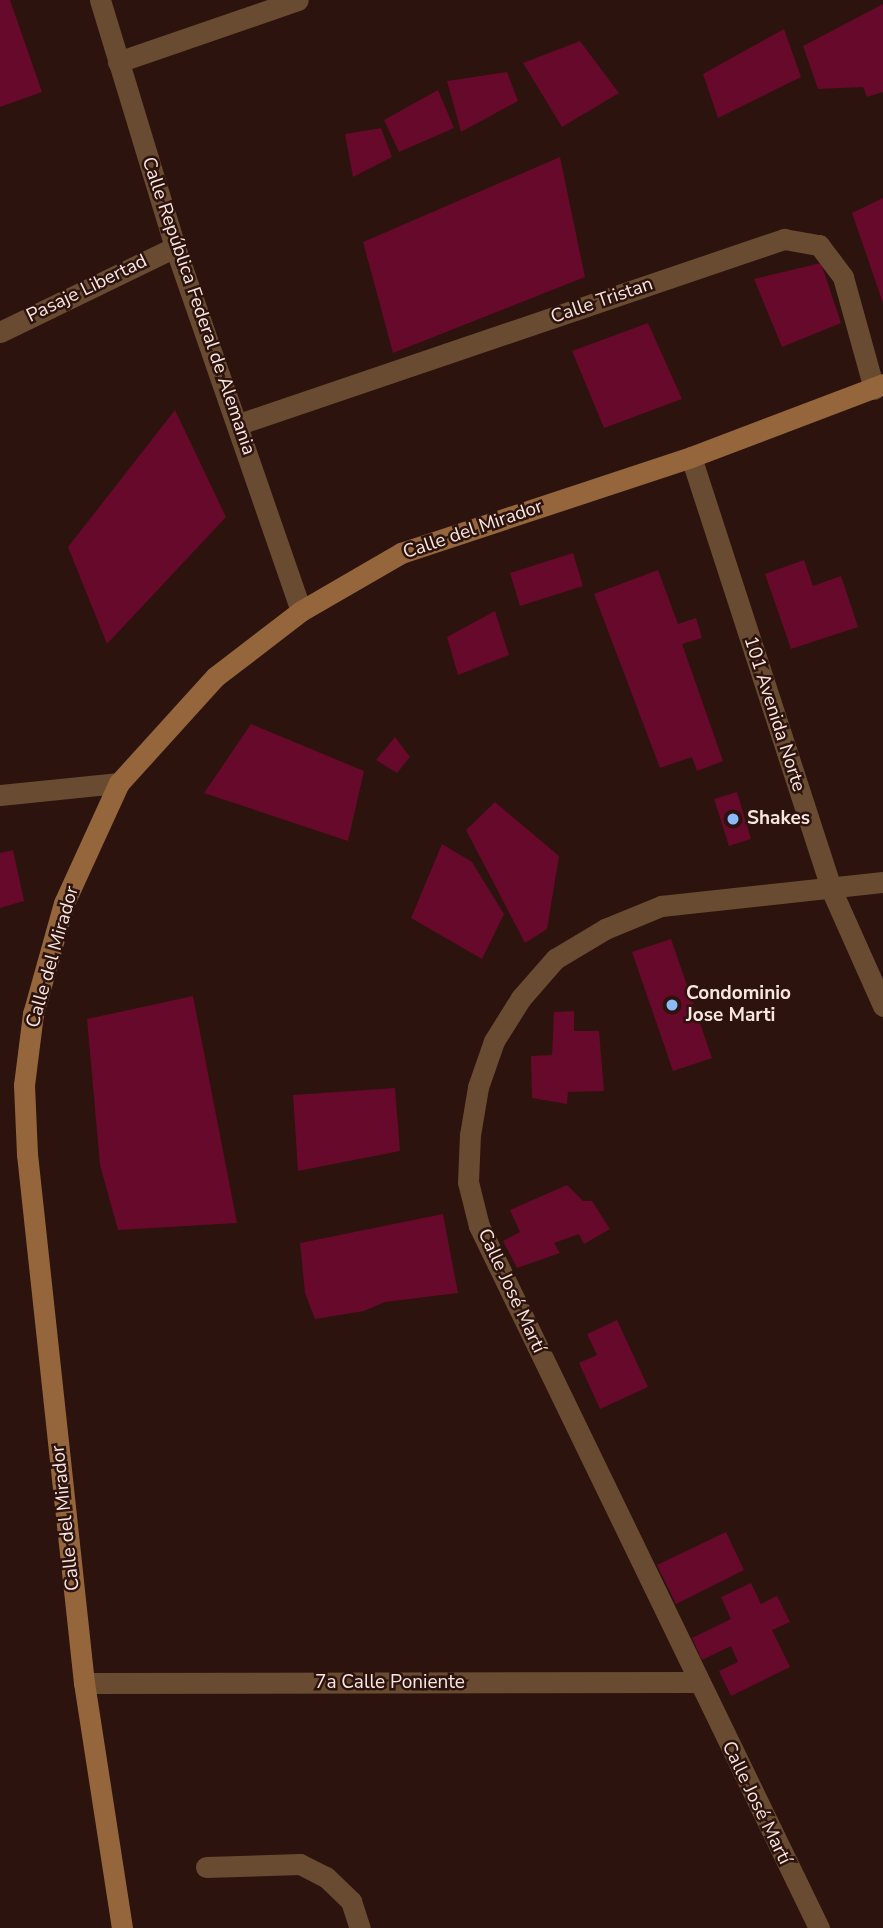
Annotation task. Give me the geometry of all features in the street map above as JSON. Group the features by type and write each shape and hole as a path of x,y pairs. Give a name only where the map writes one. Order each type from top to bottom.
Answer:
{"street":[{"name":"Calle República Federal de Alemania","path":"100,0 175,247 239,424 301,611"},
{"path":"118,62 298,0"},
{"name":"Calle Tristan","path":"239,424 784,239 819,245 843,277 878,386"},
{"name":"Pasaje Libertad","path":"0,332 175,247"},
{"name":"Calle del Mirador","path":"122,1928 84,1683 27,1154 24,1085 33,1014 64,903 119,783 215,677 301,611 401,553 691,457 878,386"},
{"name":"101 Avenida Norte","path":"691,457 831,889 883,1006"},
{"path":"0,795 119,783"},
{"name":"Calle José Martí","path":"819,1928 696,1682 479,1226 468,1182 470,1135 478,1087 494,1041 522,998 555,959 605,929 661,906 883,882"},
{"name":"7a Calle Poniente","path":"84,1683 696,1682"},
{"path":"206,1867 300,1864 326,1877 351,1901 360,1928"}],"building":[{"path":"0,0 10,0 42,92 0,107"},
{"path":"883,4 883,92 867,97 863,87 818,89 803,46"},
{"path":"784,29 801,77 718,118 703,74"},
{"path":"580,41 619,93 562,127 523,63"},
{"path":"507,72 518,101 461,132 447,81"},
{"path":"438,90 454,128 399,152 384,120"},
{"path":"381,128 392,157 353,177 345,134"},
{"path":"560,157 585,277 393,353 363,242"},
{"path":"883,198 883,303 852,213"},
{"path":"821,263 841,323 782,347 754,279"},
{"path":"648,323 682,399 604,428 572,351"},
{"path":"175,410 226,517 107,644 68,547"},
{"path":"573,553 583,586 520,606 510,573"},
{"path":"804,560 813,586 841,576 858,627 791,649 765,574"},
{"path":"658,570 678,624 696,618 702,638 682,644 723,761 697,771 692,757 660,768 594,594"},
{"path":"495,611 509,655 458,675 447,637"},
{"path":"251,724 364,771 348,841 204,793"},
{"path":"395,737 410,757 397,773 376,760"},
{"name":"Shakes","path":"737,792 751,839 729,846 714,799"},
{"path":"495,802 559,856 547,929 525,943 466,830"},
{"path":"442,844 472,862 504,914 482,959 411,918"},
{"path":"13,850 24,901 0,908 0,853"},
{"name":"Condominio Jose Marti","path":"671,939 712,1058 673,1071 632,952"},
{"path":"193,996 237,1223 118,1230 100,1165 87,1019"},
{"path":"574,1011 574,1031 599,1031 604,1091 568,1092 567,1104 532,1098 531,1056 552,1055 554,1012"},
{"path":"395,1088 400,1151 298,1171 293,1095"},
{"path":"567,1185 583,1201 592,1201 610,1229 584,1244 579,1234 554,1243 560,1253 517,1268 503,1241 520,1232 510,1210"},
{"path":"443,1214 458,1293 385,1302 364,1311 315,1319 305,1293 300,1243"},
{"path":"617,1320 648,1387 600,1409 579,1363 597,1355 587,1334"},
{"path":"726,1532 744,1570 676,1604 657,1565"},
{"path":"751,1583 761,1604 777,1596 790,1622 772,1630 790,1667 731,1696 719,1671 738,1662 731,1646 702,1660 692,1638 731,1619 721,1597"}],"place":[{"name":"Shakes","path":"733,819"},
{"name":"Condominio Jose Marti","path":"672,1005"}]}
